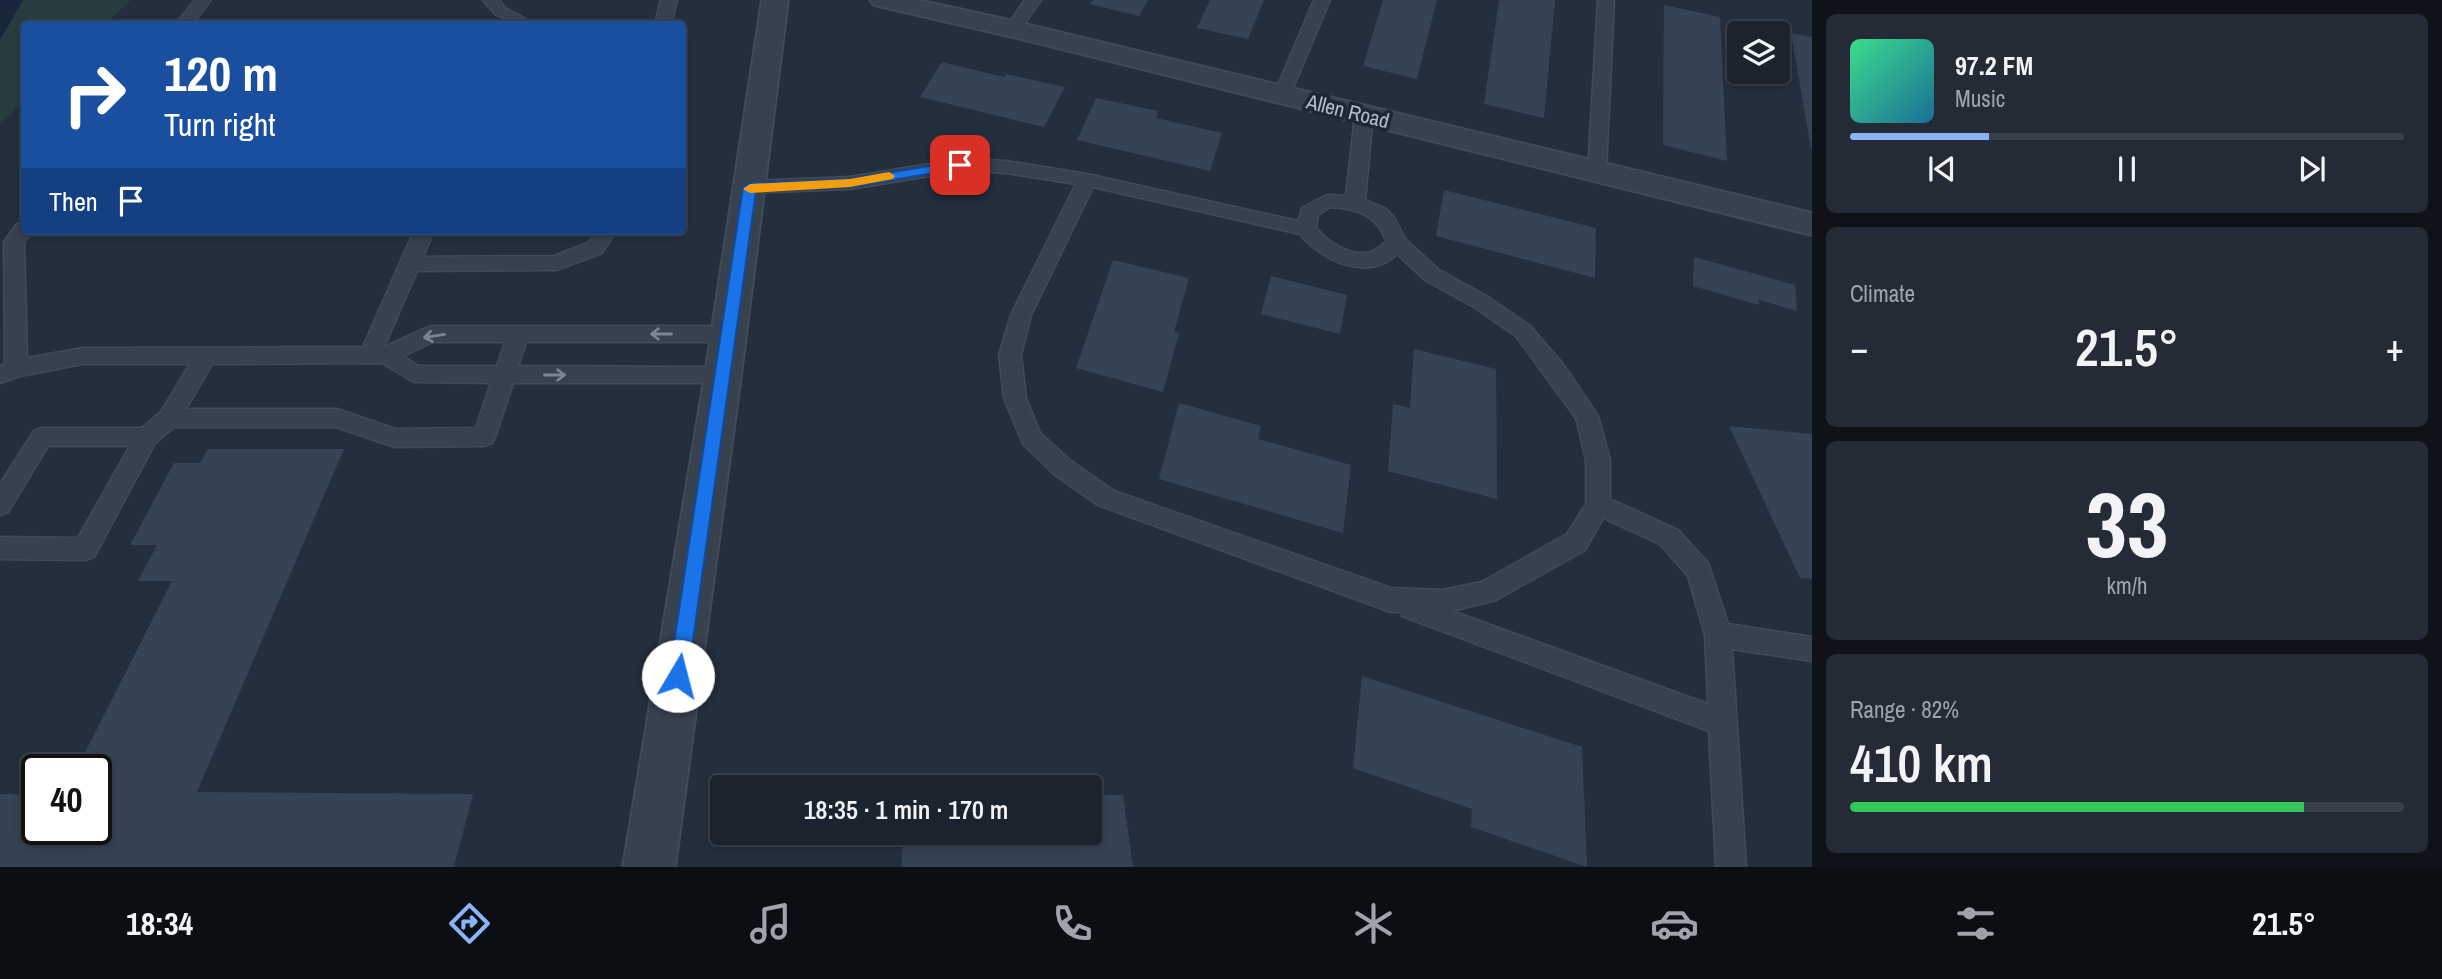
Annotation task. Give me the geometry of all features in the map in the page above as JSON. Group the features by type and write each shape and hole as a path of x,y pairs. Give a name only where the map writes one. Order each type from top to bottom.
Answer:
{"street":[{"path":"649,867 729,334 775,0"},
{"name":"Allen Road","path":"883,0 1013,29 1812,224"}],"lane":[{"path":"186,21 203,0"},
{"path":"491,0 514,21 523,0"},
{"path":"664,21 669,0"},
{"path":"1013,29 1033,0"},
{"path":"1282,95 1322,0"},
{"path":"1598,172 1606,0"},
{"path":"1355,202 1364,115"},
{"path":"750,187 850,183 960,165 1006,167 1087,180 1306,229 1318,245 1340,256 1365,260 1385,254 1396,242"},
{"path":"1087,180 1021,315 1010,355 1015,398 1031,438 1063,468 1106,498 1723,723"},
{"path":"1306,229 1309,212 1327,201 1355,202 1377,211 1392,226 1396,242 1432,275 1481,302 1523,331 1555,370 1587,416 1598,460 1598,505 1576,542 1487,592 1442,602 1391,600"},
{"path":"21,233 14,242 8,372 82,356 378,355 430,334 729,334"},
{"path":"378,355 422,235"},
{"path":"410,264 556,263 595,248 603,235"},
{"path":"169,418 337,418 395,438 484,437 518,334"},
{"path":"0,548 85,549 147,437 169,418 206,355"},
{"path":"378,355 415,374 723,375"},
{"path":"0,505 42,437 147,437"},
{"path":"1598,505 1669,537 1699,571 1718,635 1731,867"},
{"path":"1718,635 1812,649"}],"green space":[{"path":"0,0 131,0 108,21 21,21 21,104 0,125"}],"water":[{"path":"0,0 23,0 0,40"}],"building":[{"path":"1093,0 1148,0 1139,16 1090,4"},
{"path":"1210,0 1264,0 1248,39 1197,28"},
{"path":"1383,0 1437,0 1417,79 1363,66"},
{"path":"1499,0 1555,0 1544,118 1484,104"},
{"path":"1664,5 1720,17 1727,161 1663,145"},
{"path":"1791,33 1812,37 1812,149 1811,149"},
{"path":"942,62 1004,77 1006,74 1065,87 1044,127 920,97"},
{"path":"1096,98 1158,111 1156,118 1222,133 1210,171 1077,140"},
{"path":"1444,190 1596,228 1595,278 1436,236"},
{"path":"1694,257 1795,285 1797,311 1759,300 1759,305 1693,286"},
{"path":"1113,260 1189,278 1174,332 1179,333 1163,392 1076,368"},
{"path":"1271,276 1347,295 1340,334 1261,314"},
{"path":"1414,349 1496,369 1497,499 1388,471 1393,404 1410,408"},
{"path":"1179,403 1261,426 1258,439 1351,465 1343,533 1159,479"},
{"path":"1729,426 1812,434 1812,579 1800,578"},
{"path":"208,449 344,449 197,792 473,794 454,867 0,867 0,794 21,794 21,845 112,845 112,754 84,754 172,581 138,581 157,545 130,545 174,463 200,463"},
{"path":"1362,676 1582,747 1587,867 1471,827 1472,809 1353,768"},
{"path":"1102,795 1123,795 1133,867 902,867 902,845 1102,845"}],"slow traffic":[{"path":"750,189 850,183 889,176"}],"route":[{"path":"678,676 750,187 850,183 960,165"}]}
